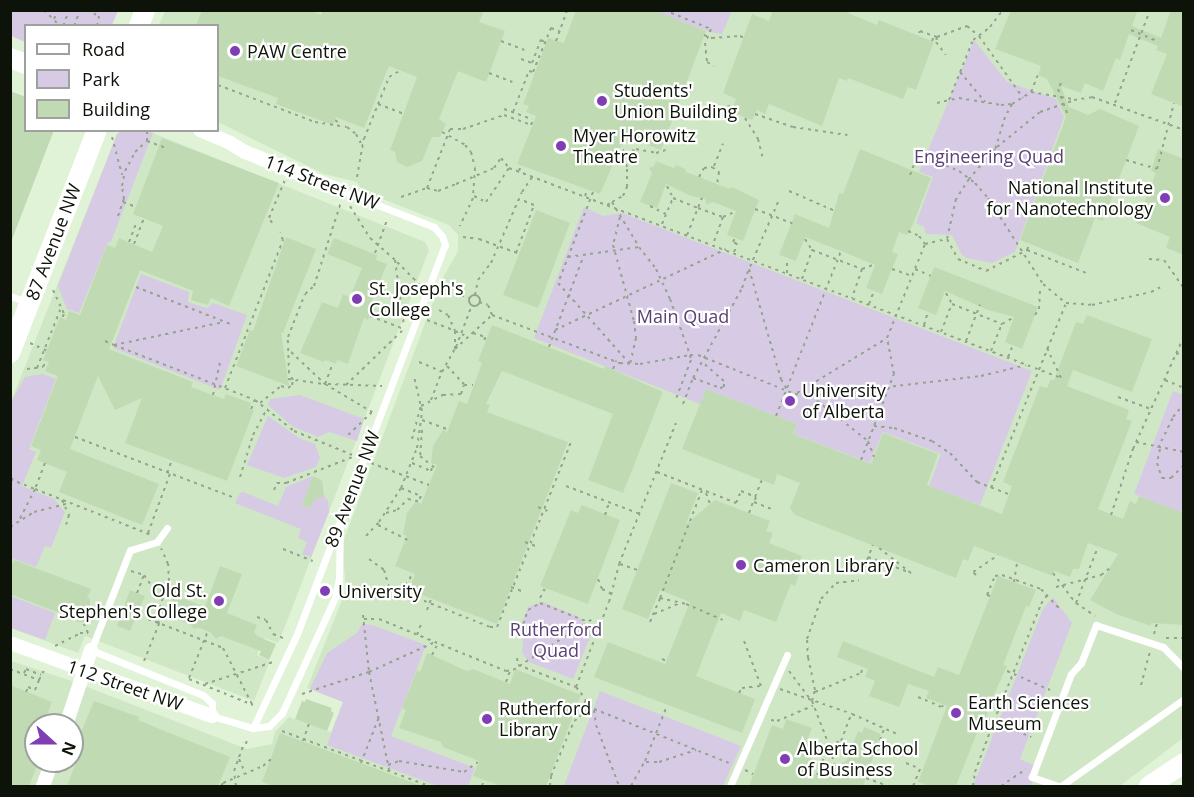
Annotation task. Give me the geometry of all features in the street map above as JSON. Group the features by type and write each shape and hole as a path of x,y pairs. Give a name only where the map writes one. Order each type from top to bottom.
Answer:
{"main road":[{"name":"87 Avenue NW","path":"10,353 29,303 104,134"},
{"path":"1149,786 1184,763"}],"street":[{"name":"114 Street NW","path":"204,132 339,195"},
{"name":"112 Street NW","path":"10,643 212,716"},
{"path":"70,713 91,650"}],"lane":[{"name":"114 Street NW","path":"339,195 432,226 442,236"},
{"name":"89 Avenue NW","path":"253,728 290,650 340,523 440,262 445,245 442,236"},
{"path":"10,296 29,303"},
{"path":"253,728 274,723 290,699 338,587 340,523"},
{"path":"167,528 157,542 130,550 91,650 203,695 212,703 212,716"},
{"path":"1184,668 1163,647 1096,625 1081,663 1071,674 1032,777 1060,786 1184,699"},
{"path":"730,786 787,656"},
{"name":"112 Street NW","path":"212,716 253,728"}],"path":[{"path":"54,19 57,10"},
{"path":"63,24 69,10"},
{"path":"87,10 99,16"},
{"path":"98,24 100,10"},
{"path":"556,41 567,10"},
{"path":"664,10 711,29 705,44 707,62 714,66"},
{"path":"949,100 970,45 1003,10"},
{"path":"1114,103 1150,10"},
{"path":"45,11 60,24"},
{"path":"932,41 935,37 967,26 979,36 1023,98"},
{"path":"513,112 529,71 533,72 551,28 559,31"},
{"path":"1131,30 1159,42"},
{"path":"919,33 920,31 935,37"},
{"path":"705,35 712,38 740,36 746,38"},
{"path":"935,37 946,55"},
{"path":"521,59 531,63 541,40 545,42"},
{"path":"501,42 525,50"},
{"path":"357,177 363,147 378,104 389,77 400,70"},
{"path":"960,72 985,102"},
{"path":"489,73 512,82"},
{"path":"937,103 949,100 1012,104 1031,92 1038,75"},
{"path":"1061,83 1058,89 1067,113"},
{"path":"219,85 315,122 336,127 340,124"},
{"path":"1031,92 1074,100"},
{"path":"1029,244 1027,250 986,271 958,259 947,239 952,207 969,178 995,149 1040,112 1074,100 1092,97 1184,130"},
{"path":"1126,160 1158,169 1174,103"},
{"path":"378,104 404,114"},
{"path":"995,149 1005,117 1012,104"},
{"path":"713,110 734,105"},
{"path":"427,188 450,129 464,129 504,115 531,125 533,120 504,109"},
{"path":"755,114 793,127 847,135"},
{"path":"745,118 758,139 763,159"},
{"path":"335,120 354,131 363,147"},
{"path":"122,181 132,157 147,141 147,132"},
{"path":"442,132 459,140 471,152 476,175 473,196 460,226"},
{"path":"104,134 122,181 123,202 118,216"},
{"path":"147,141 166,148"},
{"path":"713,167 723,144"},
{"path":"607,205 623,196 627,190 625,154 622,145"},
{"path":"625,154 636,149 656,153 666,150"},
{"path":"910,175 918,154 969,178 988,198 1049,291 1066,303 1092,305 1151,291 1162,286"},
{"path":"401,197 427,188 438,191 494,168 501,158 509,168 1061,378 1047,348"},
{"path":"519,171 521,165"},
{"path":"699,177 704,168 713,167"},
{"path":"713,167 720,175 717,184"},
{"path":"473,196 486,202 509,168"},
{"path":"479,302 476,295 478,280 499,246 519,199 533,177"},
{"path":"272,223 269,218 285,180"},
{"path":"662,225 672,198 667,186"},
{"path":"585,196 587,190"},
{"path":"789,191 835,211"},
{"path":"593,192 558,283 630,364"},
{"path":"260,403 280,386 291,387 293,380 289,373 289,334 305,294 314,286 339,195"},
{"path":"672,198 723,217"},
{"path":"687,235 702,198"},
{"path":"463,237 479,238 518,253 534,205 519,199"},
{"path":"123,202 136,207"},
{"path":"612,202 639,247 662,279 690,355 691,360 675,401"},
{"path":"683,404 693,378 742,288 770,215 778,202"},
{"path":"350,206 378,246 421,286"},
{"path":"650,206 666,214"},
{"path":"755,209 792,223"},
{"path":"712,244 723,217 734,212"},
{"path":"621,217 614,238 614,250 636,329 630,364"},
{"path":"134,244 144,218"},
{"path":"375,253 387,220"},
{"path":"129,242 136,224"},
{"path":"908,231 919,236 925,244"},
{"path":"225,388 284,240 280,233"},
{"path":"734,252 737,244 733,242 735,238"},
{"path":"805,239 812,250 837,260 862,269 873,265"},
{"path":"925,244 947,239"},
{"path":"861,460 894,374 887,338 925,244"},
{"path":"568,257 639,247"},
{"path":"555,330 627,298 726,249"},
{"path":"801,279 812,250"},
{"path":"1027,250 1089,274"},
{"path":"776,416 841,251"},
{"path":"549,348 584,255"},
{"path":"787,258 787,273"},
{"path":"1149,259 1164,260 1184,289"},
{"path":"395,260 404,329"},
{"path":"749,268 781,379 787,390"},
{"path":"852,298 862,269"},
{"path":"892,269 912,276"},
{"path":"915,269 931,276"},
{"path":"136,287 233,325"},
{"path":"53,290 61,308 62,318"},
{"path":"447,290 469,298 476,295"},
{"path":"869,304 874,291"},
{"path":"1035,315 1039,309 1040,291"},
{"path":"946,293 952,304 1002,324"},
{"path":"432,400 472,305 469,298"},
{"path":"472,305 479,302 488,305 492,315 616,361 630,364 672,360 690,355 705,358 795,394 811,396 888,389 981,376 1026,365"},
{"path":"991,488 1066,303"},
{"path":"941,332 952,304"},
{"path":"966,341 980,305"},
{"path":"37,368 61,308"},
{"path":"440,310 448,315 455,331 455,349"},
{"path":"924,325 928,312"},
{"path":"455,349 492,315"},
{"path":"370,316 404,329"},
{"path":"991,351 1002,324 1013,318"},
{"path":"427,321 468,337"},
{"path":"114,345 224,322"},
{"path":"345,386 404,329"},
{"path":"473,333 484,337 484,343"},
{"path":"1111,515 1136,442 1184,336"},
{"path":"795,394 887,338"},
{"path":"105,341 255,400 294,431 356,456 286,483 277,483 274,490"},
{"path":"1008,357 1013,345"},
{"path":"289,349 297,361 325,384 372,412 346,437"},
{"path":"1176,354 1184,352"},
{"path":"27,369 43,367 46,361"},
{"path":"613,369 616,361"},
{"path":"213,395 217,385 220,362"},
{"path":"419,362 442,372"},
{"path":"693,378 720,388 724,387 724,381 702,362"},
{"path":"325,384 333,363"},
{"path":"447,366 464,385 473,385"},
{"path":"412,463 431,471 434,468 420,456 421,406 414,375"},
{"path":"288,379 345,386 382,386"},
{"path":"1165,380 1184,388"},
{"path":"412,439 421,406 443,395 461,394 464,385"},
{"path":"811,396 868,441 874,457"},
{"path":"1118,397 1150,409"},
{"path":"251,409 255,400"},
{"path":"1184,404 1173,417 1159,448 1157,463 1162,478 1172,478 1184,465"},
{"path":"240,477 253,435 267,409"},
{"path":"422,420 450,430"},
{"path":"576,687 612,594 620,564 676,423"},
{"path":"366,536 386,513 407,477 422,425"},
{"path":"874,426 902,430 932,441 950,453 977,482 1009,495"},
{"path":"75,437 232,497"},
{"path":"369,559 384,570 389,587 494,627 499,625 565,454 572,442"},
{"path":"1136,442 1184,452"},
{"path":"148,533 172,460"},
{"path":"17,522 26,511 45,463"},
{"path":"371,463 429,485"},
{"path":"10,471 12,480 148,533 153,537"},
{"path":"657,472 736,503 741,491 756,497 754,502 774,510"},
{"path":"749,513 762,480"},
{"path":"566,486 640,514"},
{"path":"386,513 397,510 404,500 421,501 422,496 401,488"},
{"path":"704,491 710,504"},
{"path":"650,622 704,491"},
{"path":"62,500 69,515 66,525"},
{"path":"605,514 609,502"},
{"path":"10,527 39,510 70,503"},
{"path":"538,507 552,513"},
{"path":"377,525 408,540"},
{"path":"525,542 538,547"},
{"path":"873,545 868,559 911,573 879,548"},
{"path":"1076,603 1098,547"},
{"path":"136,657 145,661 159,624 157,615 165,592 169,570 161,548"},
{"path":"284,549 313,561"},
{"path":"976,575 973,573 998,555"},
{"path":"1014,582 1017,562"},
{"path":"620,564 637,570"},
{"path":"1056,587 1101,575 1110,568"},
{"path":"122,571 133,571 144,575 153,588 165,592"},
{"path":"402,593 413,573"},
{"path":"1053,573 1076,603 1102,620"},
{"path":"137,593 144,575"},
{"path":"990,596 987,595 995,576 999,575 1041,590 1059,608"},
{"path":"598,579 602,589 612,594"},
{"path":"812,701 815,692 808,658 807,639 821,599 836,583 859,580"},
{"path":"363,599 379,596 389,587"},
{"path":"513,588 524,592"},
{"path":"540,598 545,588"},
{"path":"973,786 975,772 994,721 1041,604 1047,595"},
{"path":"660,598 686,604 723,620"},
{"path":"427,610 431,599"},
{"path":"521,631 530,608 540,603 588,622"},
{"path":"654,614 678,603"},
{"path":"363,615 369,672 390,772"},
{"path":"257,617 266,620 273,634 283,638"},
{"path":"506,682 510,671 518,665 594,618"},
{"path":"364,620 378,619 485,661 494,668 510,671"},
{"path":"148,620 224,648 253,706"},
{"path":"53,647 80,633 88,633 83,622"},
{"path":"1154,636 1157,623"},
{"path":"417,635 421,624"},
{"path":"189,678 208,631"},
{"path":"1147,635 1184,638"},
{"path":"744,641 760,686"},
{"path":"290,699 369,672 436,642"},
{"path":"432,656 436,642"},
{"path":"1141,685 1151,649"},
{"path":"517,658 518,665"},
{"path":"662,658 667,661"},
{"path":"205,684 273,662"},
{"path":"783,664 812,701 835,766"},
{"path":"518,665 576,687 594,709 739,767"},
{"path":"815,692 861,673 863,667"},
{"path":"10,669 39,680"},
{"path":"24,674 26,669 41,675"},
{"path":"26,692 28,687 35,690 44,670"},
{"path":"1007,670 1050,690"},
{"path":"740,693 742,688 769,685"},
{"path":"779,689 852,714 897,734"},
{"path":"918,698 942,707 943,705"},
{"path":"550,786 551,776 574,721 580,717 586,699"},
{"path":"631,786 645,761 667,706"},
{"path":"771,720 777,722 813,706"},
{"path":"594,709 596,725 619,786"},
{"path":"817,775 829,745 841,741 852,714"},
{"path":"361,761 378,717"},
{"path":"989,719 1031,737"},
{"path":"303,741 309,724"},
{"path":"880,740 885,729"},
{"path":"282,731 429,786"},
{"path":"236,786 234,771 247,739"},
{"path":"645,761 660,762 696,750"},
{"path":"238,758 244,770"},
{"path":"221,786 223,783 263,766 271,759"},
{"path":"388,765 399,761 464,771 478,762"},
{"path":"906,763 920,769 913,786"},
{"path":"1001,786 1027,768"},
{"path":"866,778 888,786"},
{"path":"482,786 484,780"}],"shaded area":[{"name":"University of Alberta","path":"165,11 1183,11 1183,738 1120,786 11,786 11,661 69,680 247,749 272,744 275,732 289,717 331,732 343,702 307,688 346,590 342,545 440,283 458,251 458,235 449,225 362,191 357,182 324,174 219,122 219,24 159,24"},
{"path":"120,132 153,133 425,242 429,250 278,643 264,638 257,655 270,661 254,701 85,636 78,653 11,628 10,404"}],"green space":[{"path":"11,10 118,11 112,24 24,24 24,42 11,36"},
{"path":"654,11 732,11 722,34 710,32"},
{"name":"Engineering Quad","path":"974,40 1007,82 1056,99 1064,117 1015,252 992,263 967,258 962,255 952,235 926,234 924,227 916,223 933,177 919,172"},
{"path":"120,132 153,133 111,242 108,242 79,313 67,309 58,286"},
{"name":"Main Quad","path":"584,207 603,216 622,213 1032,371 980,505 929,486 941,454 883,432 870,463 794,434 797,424 706,389 700,404 534,338"},
{"path":"141,274 189,292 188,302 207,308 213,303 247,315 220,390 113,348"},
{"path":"43,374 56,379 29,449 36,452 22,486 54,499 65,512 51,548 45,546 36,567 11,558 10,404 25,377"},
{"path":"1173,391 1183,395 1184,505 1181,512 1134,494"},
{"path":"300,395 364,419 357,441 329,432 318,437 292,426 268,405 270,399"},
{"path":"268,416 299,438 315,444 320,458 316,467 284,478 247,465"},
{"path":"313,476 302,505 310,508 314,498 324,496 328,501 329,512 311,557 302,554 307,542 298,538 301,529 235,503 240,493 243,492 278,506 286,487"},
{"path":"11,596 55,613 45,640 11,628"},
{"path":"1053,597 1072,623 1020,759 1037,767 1031,786 973,786 1043,609"},
{"name":"Rutherford Quad","path":"543,602 579,617 591,635 573,679 529,662 522,653 523,642 519,631 528,607"},
{"path":"362,624 372,625 426,645 391,736 475,768 468,786 438,786 327,745 343,702 310,689 327,653 357,633"},
{"path":"600,691 741,746 723,786 564,786"}],"building":[{"path":"202,10 310,10 321,15 323,10 484,10 479,22 505,31 486,82 458,71 439,119 446,124 440,137 432,137 422,161 407,167 397,162 395,152 390,150 417,77 389,66 364,128 336,117 333,125 276,104 278,98 219,76 219,24 197,24"},
{"name":"Students' Union Building","path":"576,10 653,10 706,31 661,150 625,137 600,194 517,164 536,116 526,112 529,106 523,104 548,38 564,43"},
{"path":"773,10 849,10 848,13 877,25 879,20 934,42 916,90 908,87 903,99 848,78 847,81 839,78 822,126 769,104 765,114 757,110 752,120 731,112 736,99 723,93 752,14 769,21"},
{"path":"1011,10 1138,10 1132,26 1161,38 1171,10 1184,10 1184,107 1151,94 1167,54 1156,50 1158,46 1129,34 1120,60 1116,58 1103,91 1085,83 1081,93 1061,86 1069,107 1088,115 1100,109 1139,126 1103,221 1095,218 1078,263 1020,240 1066,117 1047,79 1038,75 1041,66 995,49"},
{"path":"10,91 24,96 24,132 53,132 11,242"},
{"path":"162,138 279,183 229,306 211,298 208,305 191,300 193,291 140,270 109,349 193,382 191,387 224,399 226,394 251,403 249,408 254,410 227,481 125,443 142,398 115,410 98,376 70,449 159,484 142,525 59,492 67,472 37,460 41,450 31,446 58,376 45,371 49,362 43,360 60,317 66,320 69,311 80,315 107,245 115,248 119,238 152,252 163,226 133,214"},
{"path":"860,149 931,178 907,235 899,232 892,252 898,254 882,294 866,288 875,265 805,237 796,261 779,255 795,214 829,228 839,193 843,194"},
{"name":"National Institute for Nanotechnology","path":"1158,149 1184,159 1184,255 1166,248 1170,237 1136,223 1156,173 1151,171"},
{"path":"656,161 674,168 676,165 685,169 686,172 730,189 732,187 759,200 743,241 727,235 736,211 713,202 707,205 705,199 691,196 666,184 657,208 640,202 652,173 649,168 654,166"},
{"path":"536,210 570,223 538,308 503,295"},
{"path":"286,237 316,249 283,333 281,332 289,386 236,366 250,330 253,331"},
{"name":"St. Joseph's College","path":"334,238 377,255 376,260 387,264 370,305 373,306 368,320 364,318 348,364 337,360 336,364 325,360 324,362 300,353 322,302 338,308 343,294 350,297 362,268 327,254"},
{"path":"934,267 1038,307 1022,349 1005,342 1014,317 988,310 945,291 936,315 918,308"},
{"path":"1087,315 1152,339 1132,392 1073,370 1067,386 1129,410 1126,419 1132,421 1098,509 1123,519 1130,501 1136,504 1139,496 1184,513 1184,625 1151,623 1151,626 1116,614 1090,600 1118,554 1088,543 1079,569 1073,569 1070,577 1055,571 1053,576 974,546 968,561 963,559 956,578 795,515 790,508 800,483 777,474 774,485 682,449 706,389 797,424 793,434 871,464 883,433 938,454 927,485 1002,514 1012,486 1003,482 1040,386 1047,388 1051,379 1054,380 1076,322 1083,324"},
{"path":"492,325 604,369 605,366 663,392 623,493 588,480 613,414 502,371 486,404 490,405 487,412 568,442 497,624 409,590 415,574 395,566 407,536 403,534 407,513 416,501 421,504 437,465 431,463 433,446 443,430 447,432 459,401 467,404 482,363 478,361"},
{"path":"313,476 322,480 324,496 314,500 310,508 302,505"},
{"path":"671,483 698,493 686,524 715,500 770,521 766,531 773,533 769,543 802,556 795,574 799,575 795,586 791,584 776,622 744,610 740,621 721,613 696,676 755,699 742,733 594,677 608,642 665,664 690,602 660,590 648,619 622,609"},
{"path":"582,505 620,520 588,604 540,586 571,510 578,513"},
{"path":"14,560 91,589 87,598 90,598 90,622 77,622 77,620 10,594 10,569"},
{"name":"Old St. Stephen's College","path":"220,566 242,574 227,613 257,625 254,632 257,636 276,644 269,660 259,655 261,651 221,636 216,639 210,632 200,628 194,629 189,624 166,616 174,595 205,607"},
{"path":"998,576 1036,590 1029,607 1026,606 1003,665 1007,666 991,701 985,722 982,720 956,786 929,786 918,782 947,706 926,698 929,691 908,684 899,707 869,696 875,681 865,677 868,669 837,657 843,641 934,677 938,667 959,675"},
{"path":"130,590 145,596 130,631 117,626"},
{"name":"Rutherford Library","path":"427,653 467,671 473,669 510,684 515,669 581,695 546,786 501,786 473,776 479,761 443,747 441,742 399,728 406,710 402,708 417,670 420,672"},
{"path":"10,685 52,702 48,713 24,713 24,773 34,773 29,786 10,786"},
{"path":"306,699 332,708 331,711 334,713 327,731 295,719 302,701 305,702"},
{"path":"94,701 139,717 138,720 230,757 218,786 67,786 72,773 84,773 84,725"},
{"name":"Alberta School of Business","path":"786,719 812,728 806,743 816,747 807,771 823,778 826,770 846,761 858,731 862,733 864,727 881,734 863,786 749,786 772,725 783,729"},
{"path":"280,733 421,786 273,786 262,782"}],"place":[{"name":"PAW Centre","path":"235,51"},
{"name":"Students' Union Building","path":"602,101"},
{"name":"Myer Horowitz Theatre","path":"561,146"},
{"name":"National Institute for Nanotechnology","path":"1165,198"},
{"name":"St. Joseph's College","path":"357,299"},
{"name":"University of Alberta","path":"790,401"},
{"name":"Cameron Library","path":"741,565"},
{"name":"University","path":"325,591"},
{"name":"Old St. Stephen's College","path":"219,601"},
{"name":"Earth Sciences Museum","path":"956,713"},
{"name":"Rutherford Library","path":"487,719"},
{"name":"Alberta School of Business","path":"785,759"}]}
